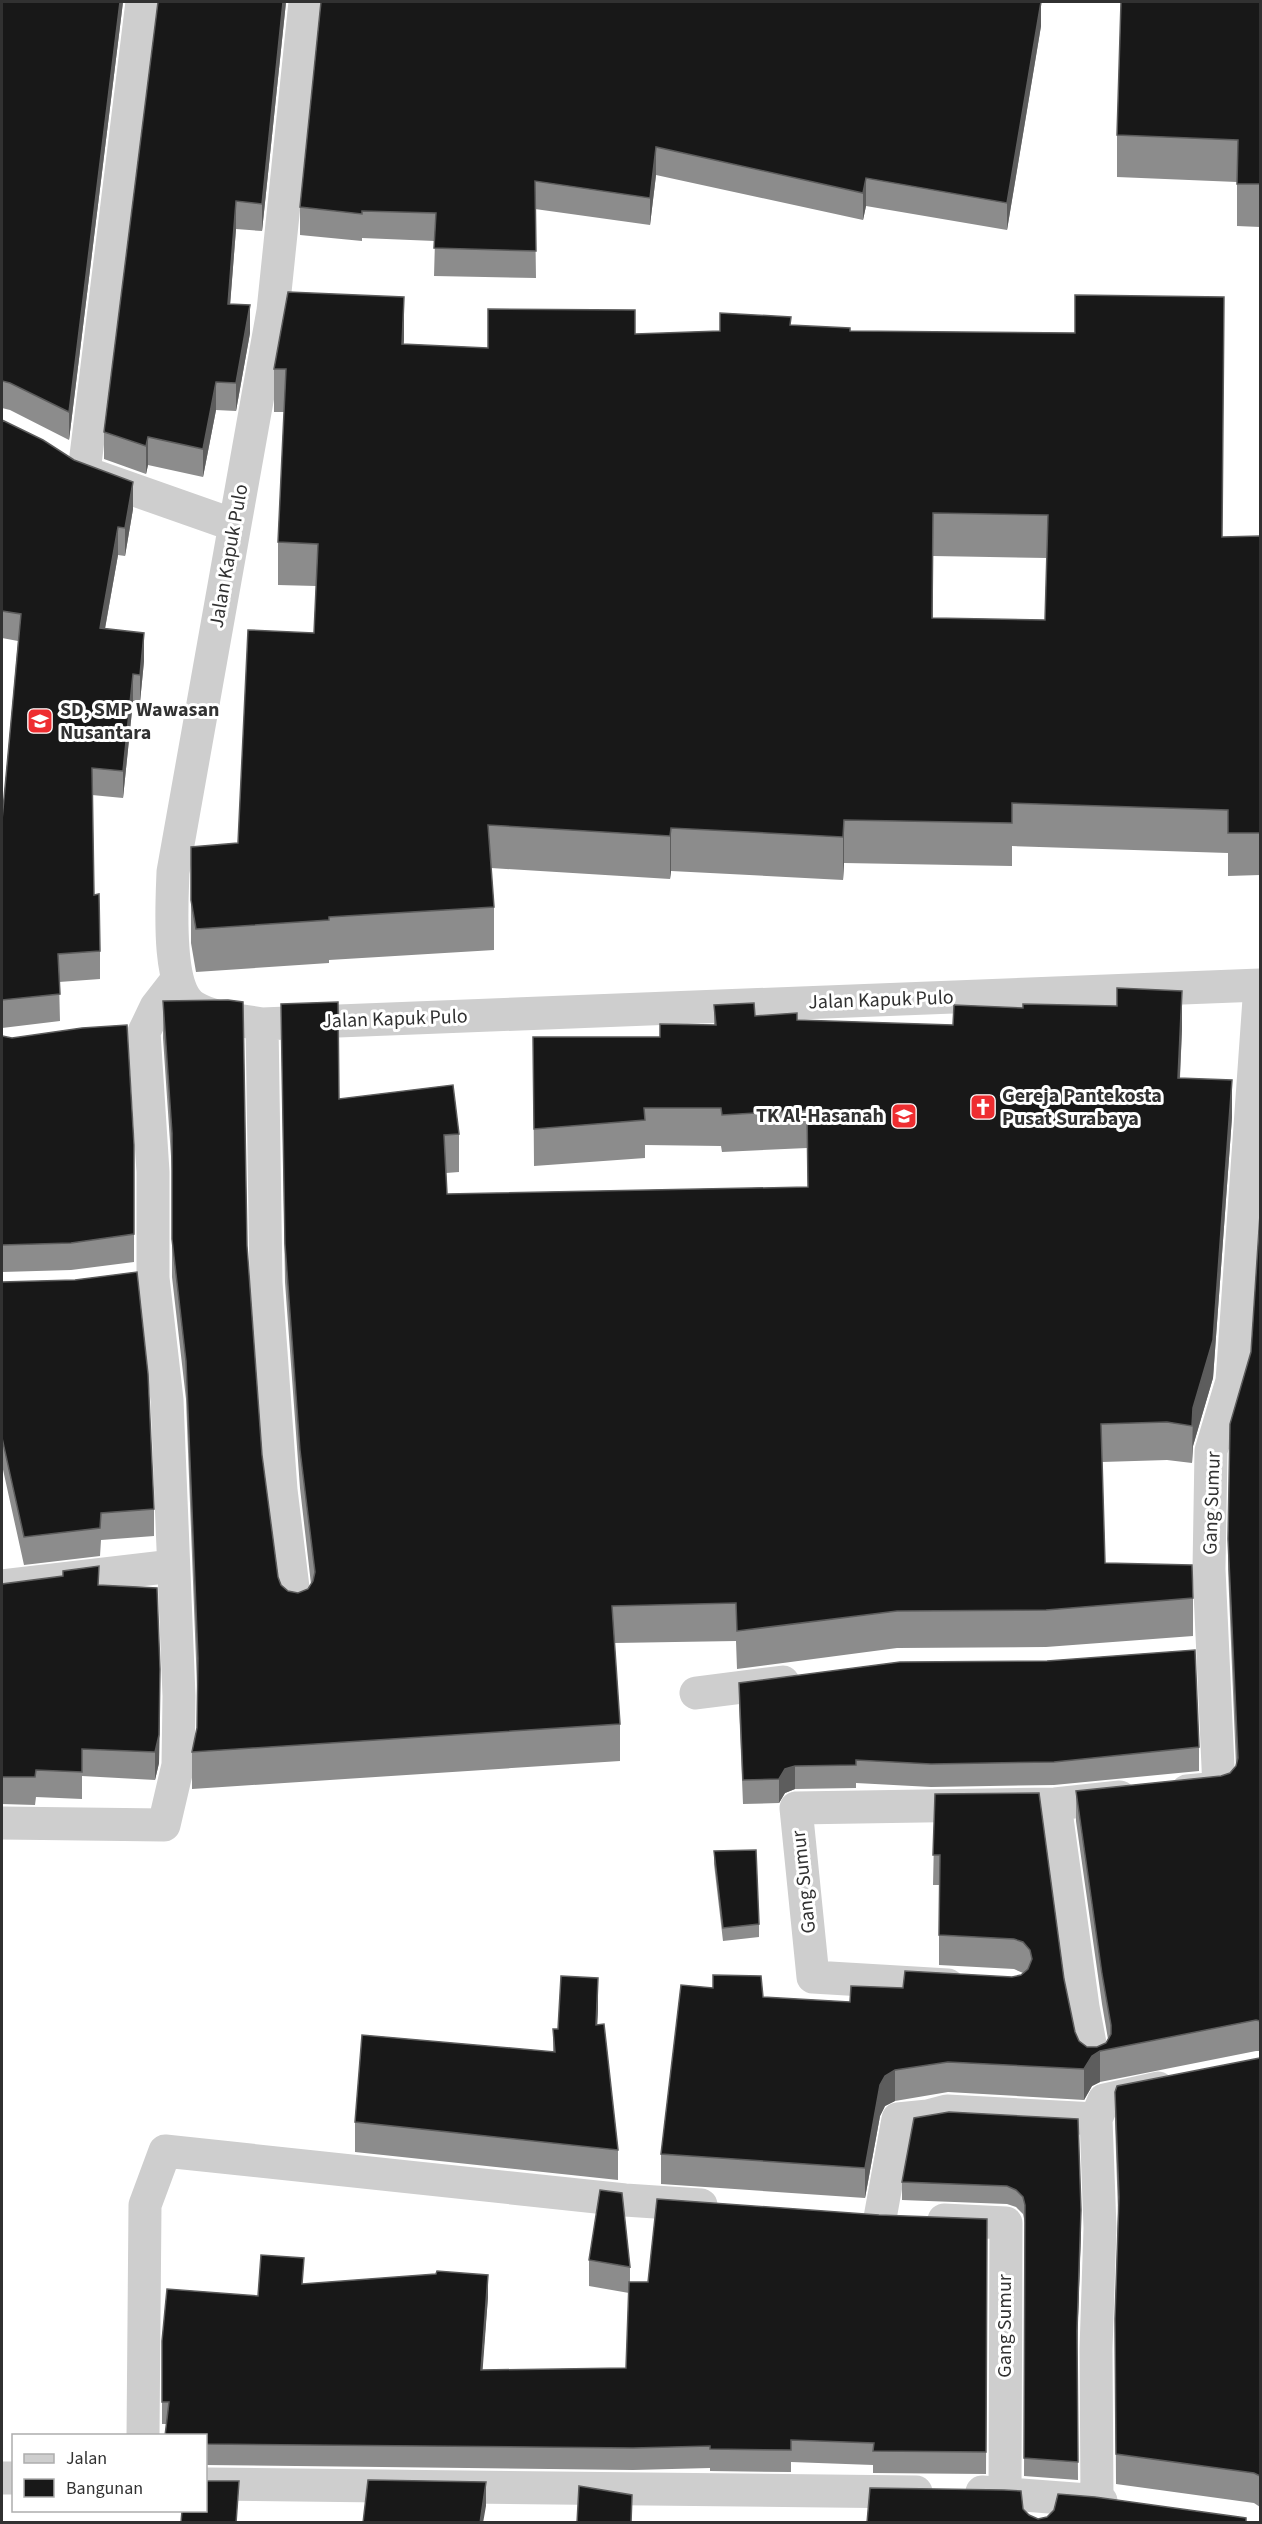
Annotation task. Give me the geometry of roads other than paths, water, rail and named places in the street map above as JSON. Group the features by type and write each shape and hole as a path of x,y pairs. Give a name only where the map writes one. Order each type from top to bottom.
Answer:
{"street":[{"path":"142,2 72,464 234,525"},
{"name":"Jalan Kapuk Pulo","path":"305,2 273,311 172,872 172,935 177,980 192,1006 218,1017 261,1024 1260,985"},
{"path":"2,1823 164,1825 178,1764 179,1696 167,1400 153,1278 153,1172 144,1032 156,1007 177,980"},
{"name":"Gang Sumur","path":"978,1986 813,1977 796,1808 1055,1803 1219,1788 1209,1569 1211,1451 1232,1382 1260,985"},
{"path":"261,1024 266,1283 281,1490 296,1612"},
{"path":"112,1035 144,1032"},
{"path":"119,1283 153,1278"},
{"path":"2,1586 173,1566"},
{"path":"1177,1656 1213,1653"},
{"path":"696,1694 809,1679"},
{"path":"1055,1803 1083,2007 1093,2059"},
{"path":"1097,2500 1096,2349 1100,2228 1096,2119 1104,2100 1187,2082"},
{"path":"846,2216 880,2218 898,2119 928,2116 947,2111 1096,2119"},
{"path":"143,2434 144,2205 165,2151 625,2200 730,2208"},
{"name":"Gang Sumur","path":"880,2218 1006,2223 1005,2493"},
{"path":"207,2484 1005,2493 1039,2509 1097,2500 1132,2505"}],"place":[{"name":"SD, SMP Wawasan Nusantara","path":"40,721"},
{"name":"Gereja Pantekosta Pusat Surabaya","path":"983,1107"},
{"name":"TK Al-Hasanah","path":"904,1116"}]}
